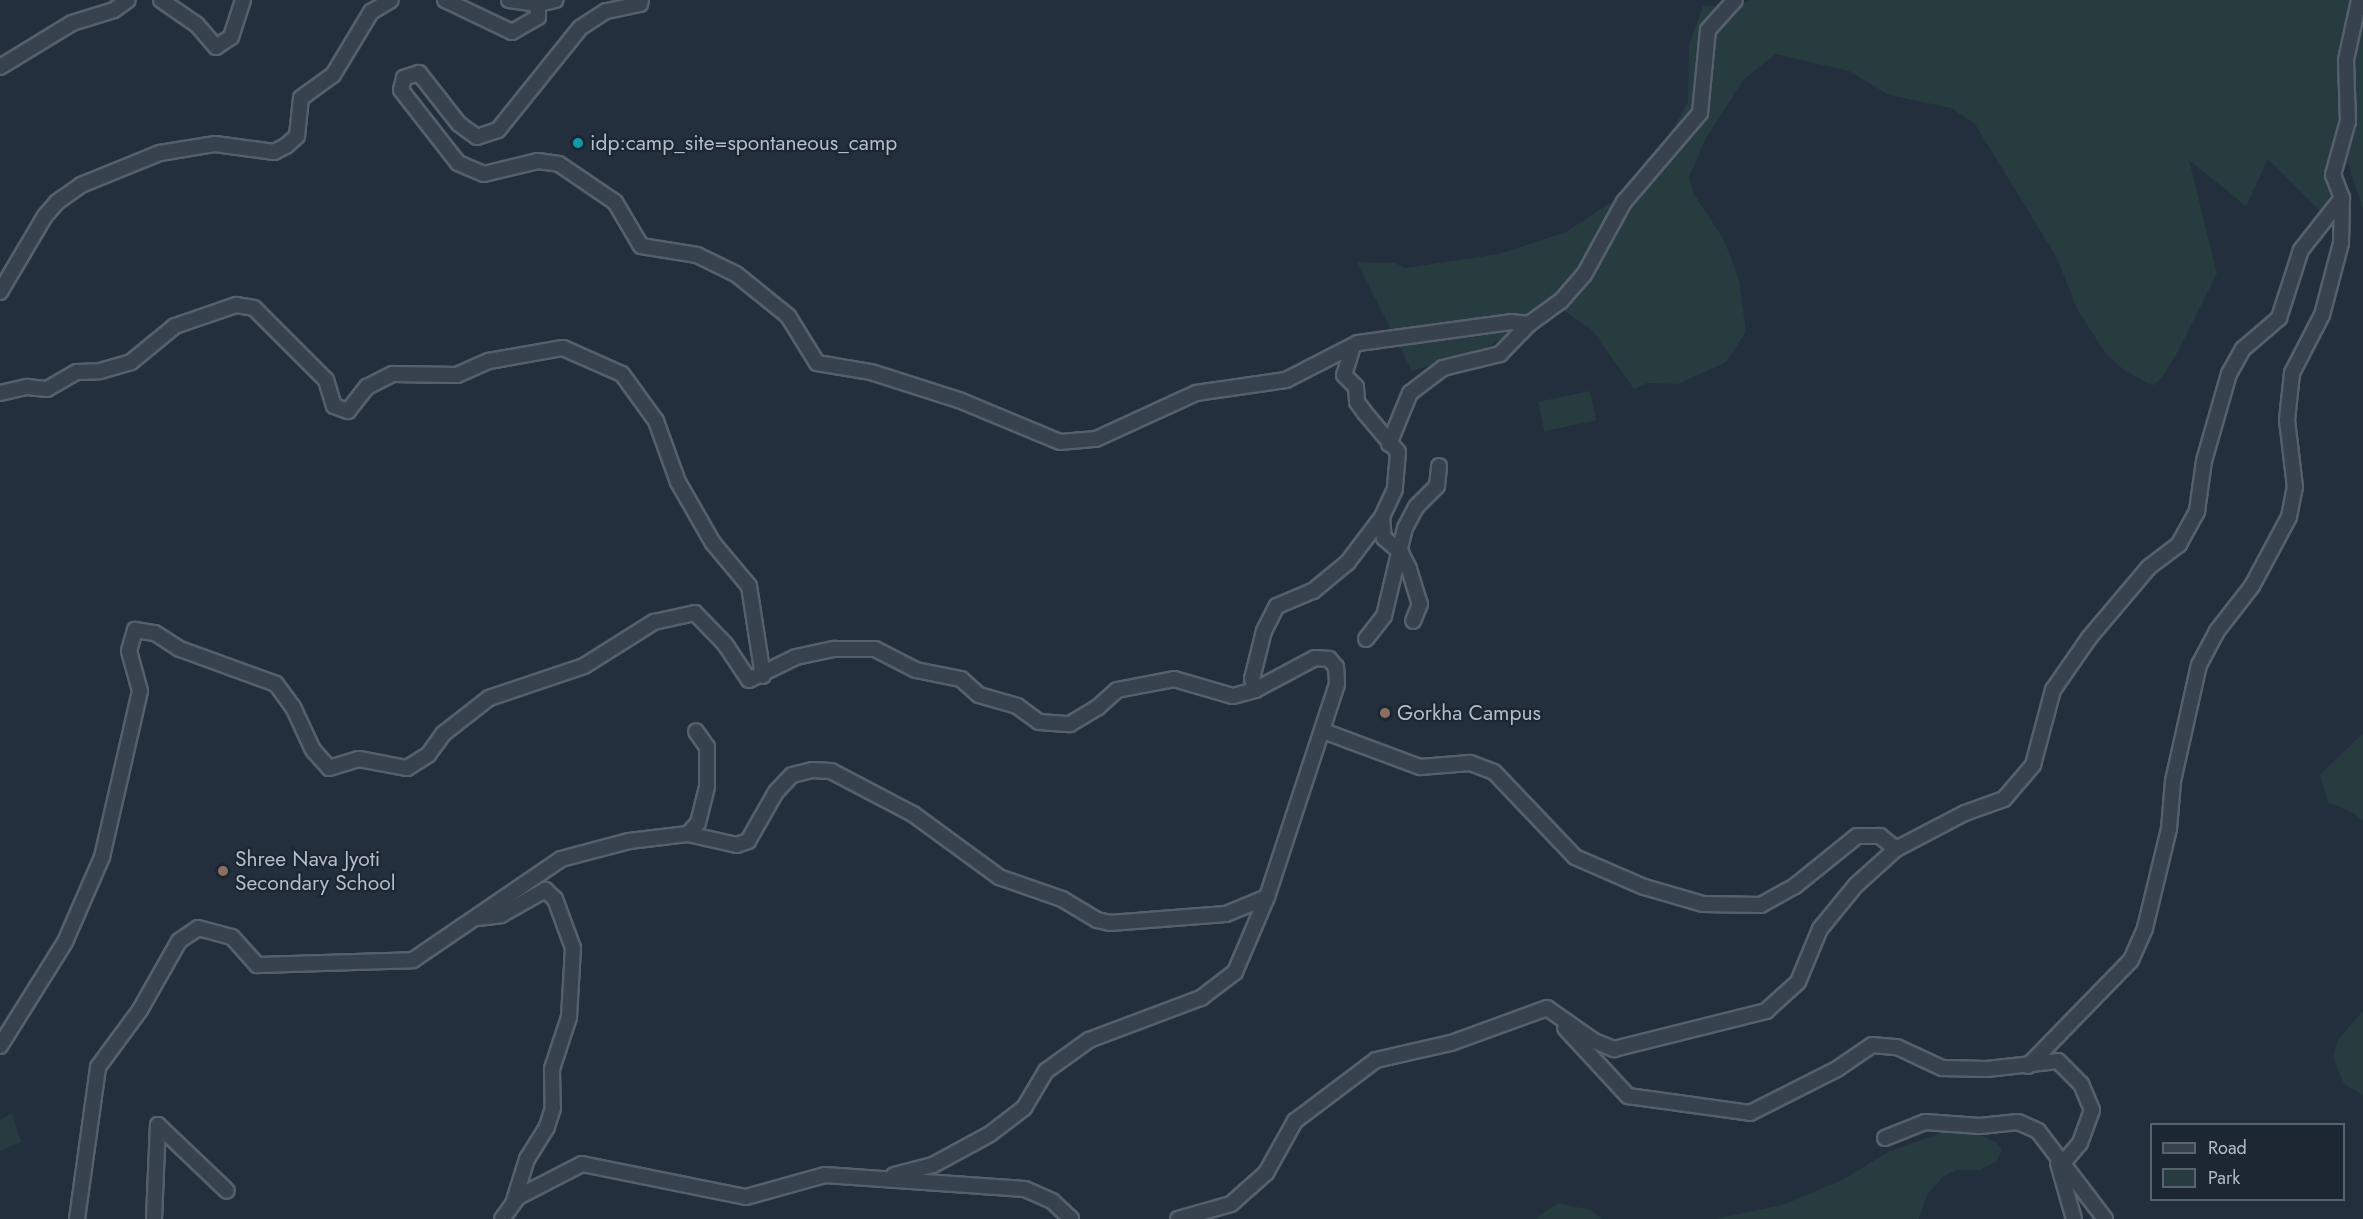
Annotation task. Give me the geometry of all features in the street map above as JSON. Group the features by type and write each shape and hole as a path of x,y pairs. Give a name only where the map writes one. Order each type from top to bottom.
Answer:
{"street":[{"path":"0,67 72,23 114,10 128,0"},
{"path":"160,0 197,25 216,47 231,37 243,0"},
{"path":"0,292 45,216 57,202 81,185 160,153 215,144 274,152 286,146 297,136 301,98 333,75 371,12 391,0"},
{"path":"445,0 512,32 538,17 538,4"},
{"path":"509,0 538,4 555,0"},
{"path":"641,0 640,4 606,11 579,28 498,130 477,137 459,124 419,73 404,78 401,90 458,163 484,174 538,161 559,164 615,202 641,246 697,255 736,274 788,316 817,363 871,372 959,400 1060,442 1095,439 1196,393 1286,380 1353,346 1511,322 1529,324"},
{"path":"1389,444 1410,393 1443,368 1500,354 1529,324 1561,301 1584,275 1624,202 1700,113 1708,30 1736,0"},
{"path":"2030,1064 2131,960 2145,928 2169,829 2173,781 2199,665 2217,631 2252,585 2289,517 2295,487 2287,420 2292,373 2322,315 2341,243 2342,198 2333,175 2348,121 2346,60 2359,0"},
{"path":"1547,1008 1594,1041 1614,1049 1766,1011 1798,982 1820,929 1856,885 1896,849 1965,813 2004,799 2033,765 2054,690 2089,638 2142,576 2179,544 2197,511 2204,461 2229,374 2243,349 2279,318 2301,250 2342,198"},
{"path":"0,393 27,387 47,389 77,372 100,371 130,362 175,326 236,305 254,308 326,380 334,406 348,411 367,387 393,374 457,375 489,361 563,348 622,374 656,421 678,482 713,543 749,586 763,676"},
{"path":"1255,690 1252,679 1255,663 1264,631 1277,606 1313,591 1348,562 1382,517 1395,489 1399,467 1398,452 1389,444 1357,402 1356,387 1344,375 1353,346"},
{"path":"1366,639 1384,616 1398,551 1416,507 1437,486 1439,466"},
{"path":"1382,517 1384,538 1398,551 1409,569 1420,604 1413,621"},
{"path":"0,1046 65,942 102,857 140,691 129,651 135,630 155,633 180,650 276,684 293,707 313,750 329,768 359,759 407,768 429,755 443,734 489,698 584,666 654,622 695,613 725,644 749,680 763,676 796,657 835,649 875,649 916,670 961,679 979,695 1017,706 1039,722 1070,724 1097,708 1117,690 1174,679 1233,696 1255,690 1315,658 1329,658 1336,667 1337,684 1323,731 1267,897 1235,972 1201,998 1089,1040 1046,1071 1024,1108 990,1134 933,1165 868,1178"},
{"path":"688,834 698,824 707,786 707,747 696,731"},
{"path":"1323,731 1420,767 1470,763 1494,772 1575,857 1644,887 1703,904 1761,905 1795,886 1857,836 1880,836 1896,849"},
{"path":"78,1219 98,1067 141,1010 179,941 198,927 232,937 257,965 413,960 561,859 629,841 688,834 737,844 748,841 776,792 792,775 831,771 913,814 999,877 1062,899 1097,920 1110,923 1226,914 1267,897"},
{"path":"473,919 501,915 545,890 555,899 573,948 569,1017 552,1069 553,1108 527,1158 513,1204"},
{"path":"1547,1008 1629,1096 1750,1113 1837,1069 1872,1045 1897,1047 1942,1068 1987,1069 2058,1060 2081,1084 2092,1110 2080,1143 2059,1162"},
{"path":"1178,1219 1231,1204 1266,1173 1295,1121 1376,1060 1451,1043 1547,1008"},
{"path":"1885,1138 1925,1122 1980,1126 2018,1122 2038,1131 2059,1162 2080,1182 2105,1219"},
{"path":"154,1219 158,1125 227,1191"},
{"path":"2059,1162 2074,1219"},
{"path":"502,1219 518,1197 582,1164 746,1197 825,1175 1025,1189 1052,1201 1071,1219"}],"green space":[{"path":"1750,0 2363,0 2363,209 2348,163 2321,212 2268,159 2246,206 2189,160 2217,273 2163,376 2154,385 2149,384 2124,370 2107,355 2078,311 2057,258 1975,124 1951,108 1889,95 1849,71 1776,54 1744,79 1706,138 1689,177 1694,194 1724,240 1739,280 1746,332 1726,362 1678,384 1647,383 1634,389 1591,329 1562,310 1531,319 1483,350 1412,371 1357,262 1395,263 1405,268 1499,254 1566,232 1612,202 1669,135 1688,102 1689,45 1703,6 1737,6"},
{"path":"1590,391 1596,420 1544,431 1538,402"},
{"path":"2363,733 2363,821 2353,813 2328,802 2320,775"},
{"path":"2363,1011 2363,1095 2344,1084 2333,1057 2337,1041"},
{"path":"12,1113 21,1142 0,1151 0,1120"},
{"path":"1947,1131 1976,1133 1996,1142 2002,1150 1997,1161 1980,1170 1956,1170 1944,1176 1927,1194 1919,1219 1714,1219 1783,1205 1844,1179 1890,1151"},
{"path":"1558,1203 1590,1210 1602,1219 1535,1219"}],"place":[{"name":"idp:camp_site=spontaneous_camp","path":"578,143"},
{"name":"Gorkha Campus","path":"1385,713"},
{"name":"Shree Nava Jyoti Secondary School","path":"223,871"}]}
